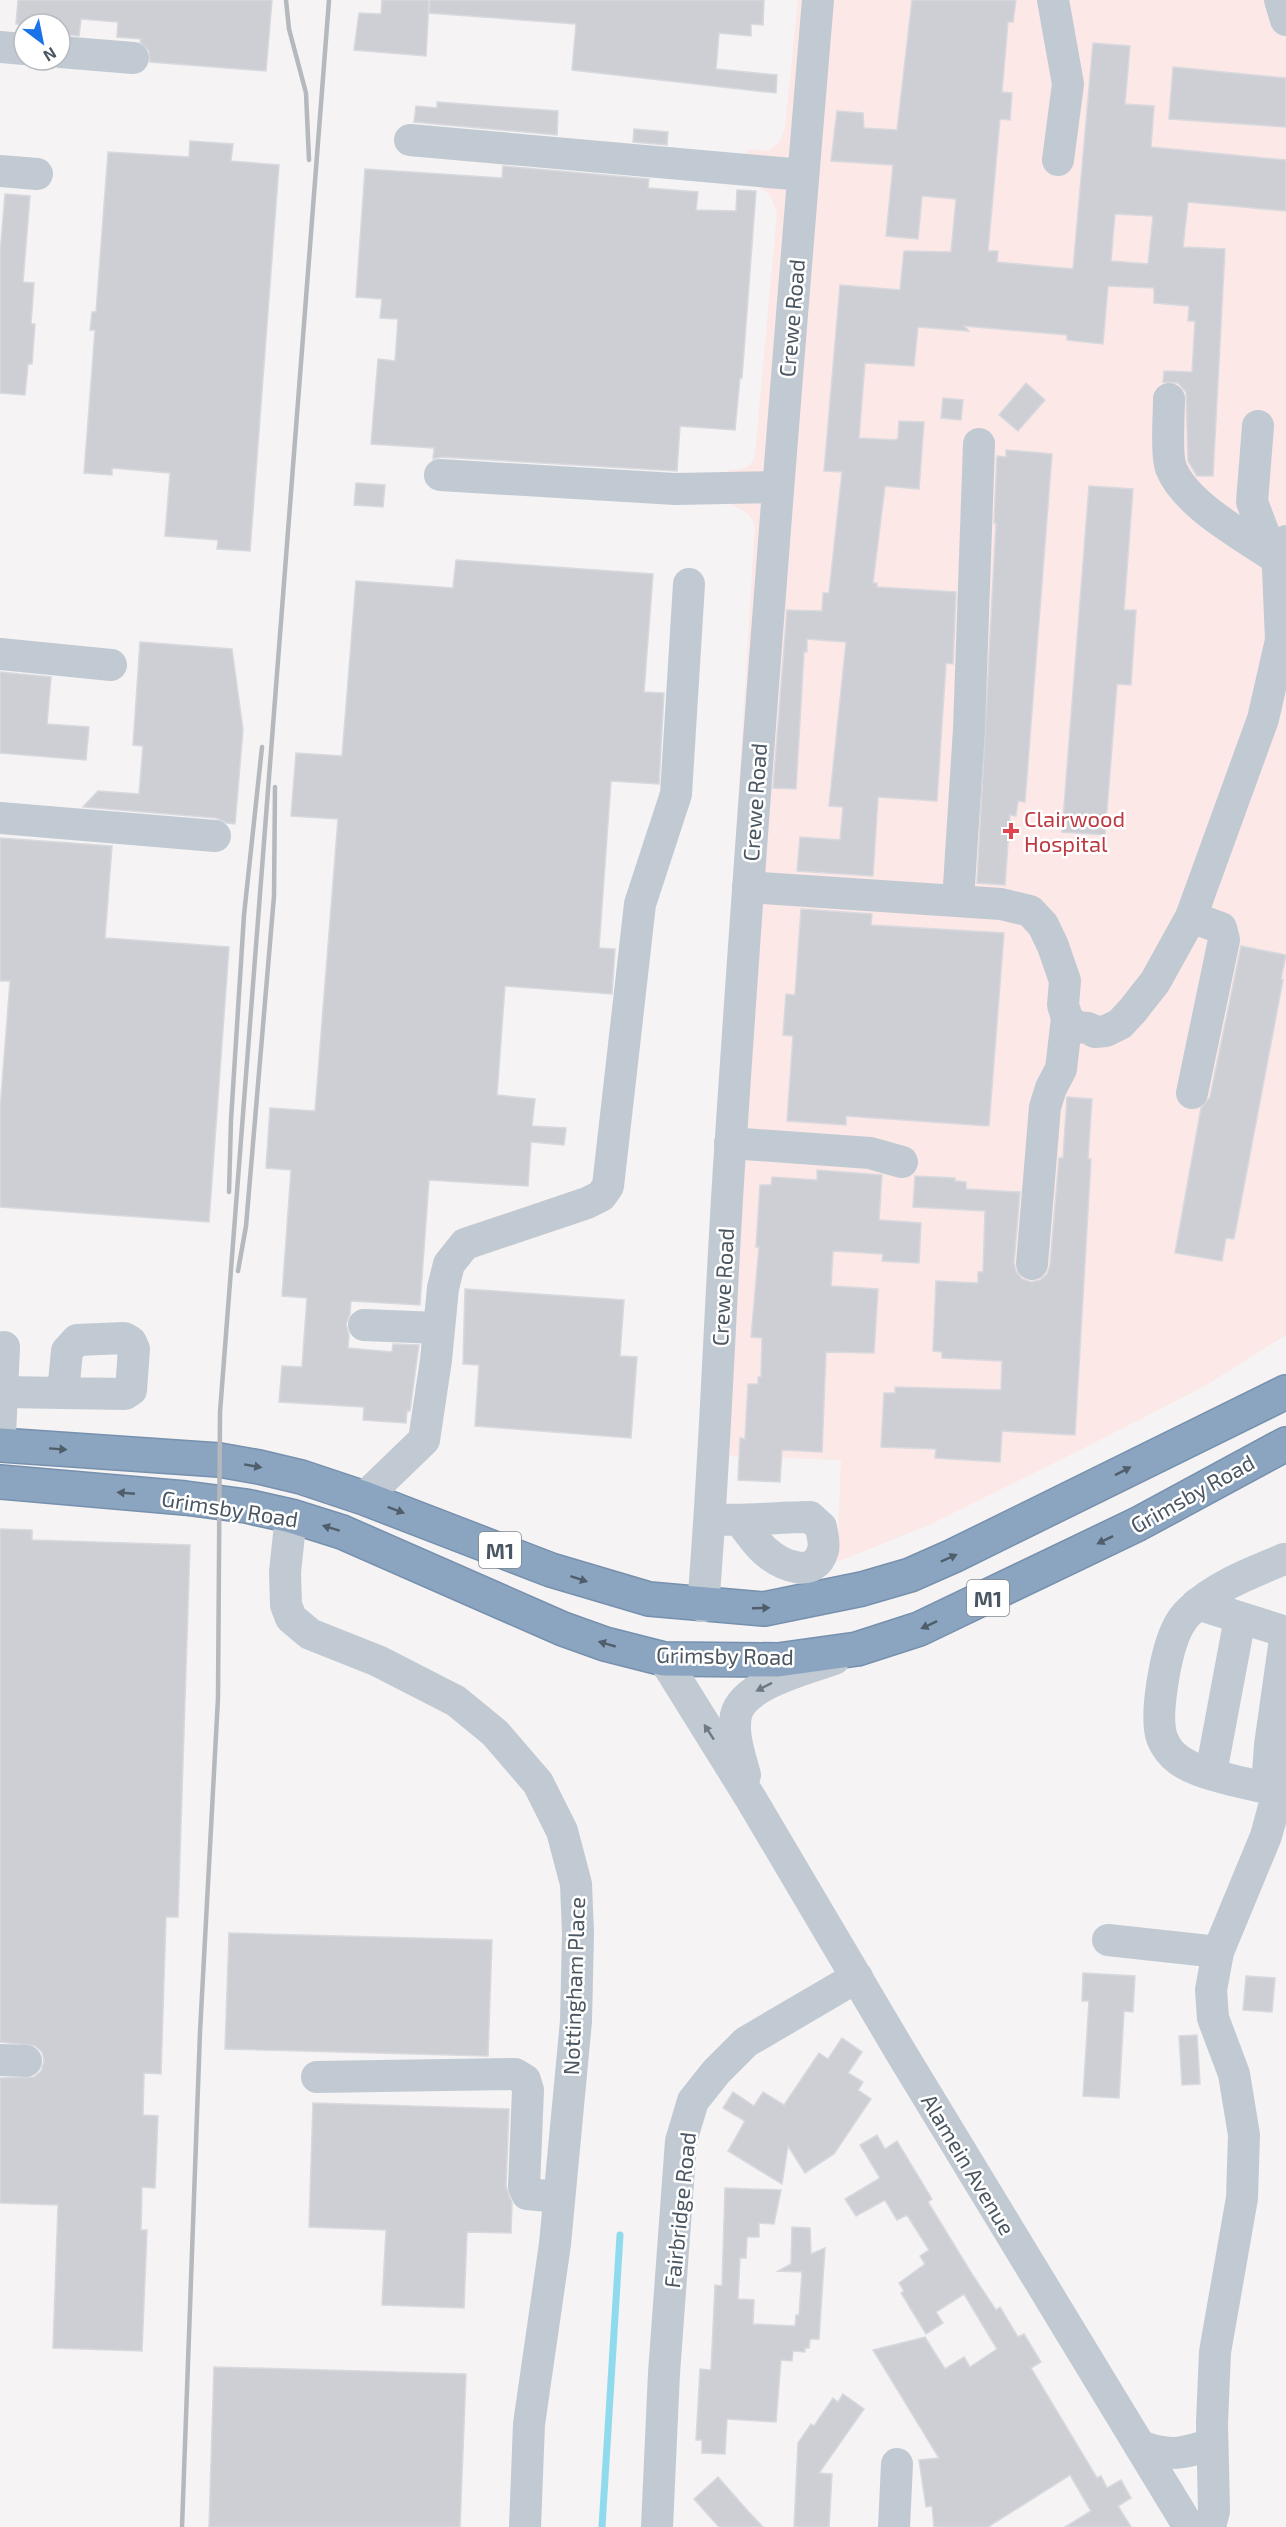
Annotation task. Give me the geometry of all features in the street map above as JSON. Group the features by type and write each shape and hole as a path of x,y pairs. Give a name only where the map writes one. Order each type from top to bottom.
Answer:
{"highway":[{"name":"Grimsby Road","path":"0,1445 226,1461 302,1477 602,1587 649,1599 703,1606 764,1609 831,1597 910,1575 1286,1392"},
{"name":"Grimsby Road","path":"0,1482 185,1498 246,1506 291,1516 342,1532 563,1629 605,1644 664,1659 778,1660 857,1649 919,1629 997,1594 1138,1524 1286,1444"},
{"path":"291,1516 302,1477"}],"street":[{"name":"Crewe Road","path":"703,1606 710,1519 730,1143 748,887 777,487 818,0"},
{"path":"1053,0 1068,84 1058,160"},
{"path":"1280,0 1286,20"},
{"path":"72,53 133,58"},
{"path":"410,140 803,175"},
{"path":"0,171 37,174"},
{"path":"1169,399 1170,467 1183,489 1205,509 1279,552"},
{"path":"1067,1018 1076,1027 1088,1028 1095,1032 1106,1031 1120,1023 1155,982 1191,917 1263,719 1274,680 1281,640 1279,552 1252,502 1258,426"},
{"path":"958,901 969,729 979,444"},
{"path":"440,475 675,489 777,487"},
{"path":"364,1498 424,1440 436,1360 438,1328 449,1264 465,1244 587,1203 601,1196 608,1186 640,904 676,794 689,584"},
{"path":"0,654 111,664"},
{"path":"0,818 215,836"},
{"path":"748,887 1000,904 1030,911 1043,925 1065,981 1063,1005 1067,1018 1061,1069 1051,1088 1045,1107 1032,1264"},
{"path":"1191,917 1221,928 1224,940 1214,977 1192,1093"},
{"path":"730,1143 870,1153 902,1162"},
{"path":"364,1325 438,1328"},
{"path":"0,1436 4,1347"},
{"path":"2,1392 63,1393"},
{"name":"Nottingham Place","path":"291,1516 285,1572 286,1605 291,1618 310,1634 378,1661 456,1701 495,1734 538,1783 562,1830 576,1884 578,1933 576,2021 555,2244 529,2424 525,2527"},
{"path":"710,1519 741,1522"},
{"path":"1277,1780 1197,1770 1180,1761 1172,1753 1162,1738 1160,1722 1162,1688 1175,1632 1181,1620 1197,1604 1220,1590 1284,1559"},
{"path":"1197,1604 1286,1632 1270,1745 1277,1780 1266,1836 1218,1952 1211,1990 1213,2018 1234,2074 1244,2135 1242,2198 1215,2352 1212,2444 1214,2511 1210,2527"},
{"path":"1211,1773 1240,1618"},
{"name":"Alamein Avenue","path":"752,1799 735,1736 736,1715 740,1705 762,1686 857,1649"},
{"name":"Alamein Avenue","path":"664,1659 752,1799 900,2051 1189,2527"},
{"path":"1108,1940 1218,1952"},
{"name":"Fairbridge Road","path":"657,2527 664,2373 681,2141 693,2101 716,2072 746,2042 857,1977"},
{"path":"317,2077 515,2074 525,2080 528,2090 524,2187 527,2194 559,2197"},
{"path":"1140,2446 1168,2454 1188,2452 1212,2444"},
{"path":"894,2527 897,2464"}],"shaded area":[{"name":"Clairwood Hospital","path":"798,0 1286,0 1286,1335 1203,1387 1076,1452 931,1524 837,1562 841,1460 728,1456 727,980 755,524 747,513 725,501 728,470 743,469 750,465 755,455 777,213 770,195 761,188 745,184 748,149 769,151 780,141 785,128"}],"building":[{"path":"18,0 272,0 266,71 150,62 149,51 140,42 141,39 117,37 118,22 81,19 79,36 72,35 72,12 17,12"},
{"path":"382,0 429,0 426,56 354,50 359,13 381,14"},
{"path":"430,0 764,0 763,25 751,24 751,36 719,33 716,69 777,75 776,93 572,70 576,24 429,13"},
{"path":"912,0 1016,0 1013,22 1008,22 1002,92 1012,93 1010,120 1000,119 988,251 998,251 997,262 1073,269 1093,43 1130,46 1125,104 1154,106 1151,147 1286,160 1286,211 1188,202 1183,247 1225,249 1213,476 1197,476 1188,461 1186,392 1178,383 1163,382 1164,371 1192,372 1195,321 1188,321 1189,306 1154,303 1154,288 1108,286 1103,344 1067,340 1067,335 964,326 969,331 918,327 914,366 865,363 859,438 895,440 898,438 899,421 924,422 919,489 885,486 873,583 877,583 877,587 956,592 953,664 946,663 937,801 878,797 873,876 797,871 800,837 840,840 843,807 829,806 846,642 807,639 807,652 804,652 796,789 773,788 787,610 822,611 823,593 829,593 842,472 824,471 840,285 900,290 904,251 951,252 956,199 922,196 918,239 886,236 893,165 831,161 837,111 863,113 864,128 897,130","holes":["1115,214 1153,216 1148,264 1111,261"]},
{"path":"1173,67 1286,78 1286,127 1169,119"},
{"path":"437,102 558,111 557,135 414,122 416,106 437,108"},
{"path":"634,129 668,132 667,145 633,142"},
{"path":"190,141 233,144 231,161 279,165 250,551 217,549 218,540 165,536 170,473 112,468 112,475 84,473 95,330 90,330 92,312 96,312 108,152 189,157"},
{"path":"503,166 649,179 648,188 698,192 696,210 736,211 737,190 756,191 742,378 740,378 735,430 680,426 677,471 441,457 433,459 434,448 371,444 378,359 395,361 398,319 380,318 382,299 356,297 365,169 502,178"},
{"path":"5,194 30,196 23,282 34,283 31,324 35,324 32,364 28,364 25,395 0,393 0,254"},
{"path":"1026,383 1045,400 1018,431 999,415"},
{"path":"943,398 963,400 961,420 941,418"},
{"path":"1006,450 1052,454 1025,802 1018,801 1016,816 1010,815 1005,885 977,883 996,523 994,523 997,456 1006,457"},
{"path":"356,483 385,485 383,507 354,505"},
{"path":"1089,486 1133,489 1124,610 1136,610 1131,685 1117,684 1105,835 1062,832"},
{"path":"456,560 653,574 644,692 664,693 659,784 611,781 599,948 615,949 612,994 505,986 497,1095 535,1099 532,1126 566,1128 564,1145 531,1142 528,1186 429,1180 420,1305 351,1301 346,1324 349,1335 348,1348 392,1352 393,1344 419,1345 410,1411 407,1411 406,1423 363,1420 364,1407 279,1402 282,1366 302,1367 307,1298 282,1296 291,1170 266,1168 270,1108 315,1111 338,819 291,816 296,753 342,756 356,581 453,588"},
{"path":"140,642 232,649 243,730 235,824 216,818 83,807 98,791 139,794 143,746 133,745"},
{"path":"0,672 51,677 47,724 89,727 86,760 0,753"},
{"path":"0,838 112,846 105,938 229,947 209,1222 0,1207 0,1110 10,981 0,981"},
{"path":"801,909 872,914 871,925 1004,933 989,1126 846,1116 846,1125 787,1121 793,1036 783,1035 786,994 795,995"},
{"path":"1241,946 1286,955 1234,1239 1226,1238 1222,1261 1175,1253 1201,1108 1210,1097"},
{"path":"1067,1097 1092,1099 1088,1159 1091,1159 1075,1435 1002,1431 1000,1462 935,1458 936,1449 881,1447 884,1393 895,1393 895,1387 1001,1390 1002,1361 942,1358 942,1352 933,1351 936,1281 978,1283 978,1272 983,1272 985,1211 913,1207 915,1176 955,1178 955,1181 966,1182 966,1189 1020,1192 1014,1263 1022,1279 1031,1282 1040,1280 1047,1274 1050,1265 1059,1158 1063,1158"},
{"path":"817,1170 882,1175 879,1220 921,1223 919,1263 882,1261 883,1254 833,1251 831,1286 878,1289 874,1353 826,1352 822,1452 782,1450 780,1482 738,1480 740,1438 745,1439 748,1384 758,1384 758,1377 761,1377 762,1338 751,1337 759,1247 756,1247 760,1185 771,1185 772,1177 817,1180"},
{"path":"465,1289 624,1300 620,1356 637,1357 631,1438 475,1426 479,1365 463,1364"},
{"path":"0,1529 32,1530 32,1540 190,1545 178,1917 166,1917 161,2074 144,2073 143,2115 158,2116 155,2188 142,2187 141,2230 147,2230 142,2351 53,2348 58,2205 0,2203 0,2078 34,2077 41,2071 44,2061 42,2052 35,2046 0,2042"},
{"path":"229,1933 492,1940 488,2056 225,2049"},
{"path":"1083,1973 1135,1976 1133,2012 1124,2011 1119,2098 1083,2096 1089,2001 1082,2001"},
{"path":"1246,1976 1275,1978 1272,2012 1243,2010"},
{"path":"1197,2035 1200,2084 1182,2085 1179,2036"},
{"path":"842,2038 862,2052 848,2073 863,2082 858,2090 871,2099 834,2154 805,2173 788,2146 782,2184 728,2151 745,2121 723,2108 733,2092 754,2106 763,2092 784,2105 819,2053 828,2059"},
{"path":"313,2103 509,2109 506,2186 512,2203 511,2233 467,2232 464,2308 382,2305 386,2230 309,2227"},
{"path":"877,2135 885,2149 897,2141 932,2199 928,2202 972,2274 996,2310 1000,2307 1018,2337 1024,2334 1041,2362 1031,2368 1097,2478 1101,2476 1107,2488 1121,2480 1131,2498 1118,2506 1131,2527 1065,2527 1091,2511 1070,2475 988,2527 934,2527 932,2506 926,2507 919,2460 939,2458 873,2350 925,2337 945,2369 964,2357 970,2367 997,2349 964,2294 936,2312 943,2323 926,2334 901,2293 904,2291 899,2283 925,2264 920,2256 929,2250 907,2215 897,2220 885,2200 856,2216 845,2199 880,2178 860,2145"},
{"path":"725,2188 781,2190 774,2224 759,2223 759,2237 747,2237 746,2258 740,2258 738,2299 754,2300 753,2324 795,2326 796,2315 799,2315 802,2272 778,2271 791,2264 792,2227 810,2228 811,2254 825,2248 819,2339 810,2339 809,2348 805,2348 805,2352 793,2351 792,2361 781,2360 776,2422 727,2419 725,2454 702,2453 702,2440 696,2440 700,2369 711,2370 715,2285 722,2286"},
{"path":"214,2367 466,2374 460,2527 209,2527"},
{"path":"843,2394 864,2409 819,2473 832,2474 829,2527 794,2527 798,2443 811,2424 814,2426 833,2398 838,2402"},
{"path":"718,2477 763,2527 719,2527 694,2499"}],"waterway":[{"path":"602,2527 620,2235"}],"railway":[{"path":"286,0 289,29 306,93 309,160"},
{"path":"182,2527 200,2032 218,1698 220,1412 329,0"},
{"path":"229,1192 231,1120 244,915 262,747"},
{"path":"238,1271 246,1226 274,896 275,787"}],"place":[{"name":"Clairwood Hospital","path":"1011,831"}]}
